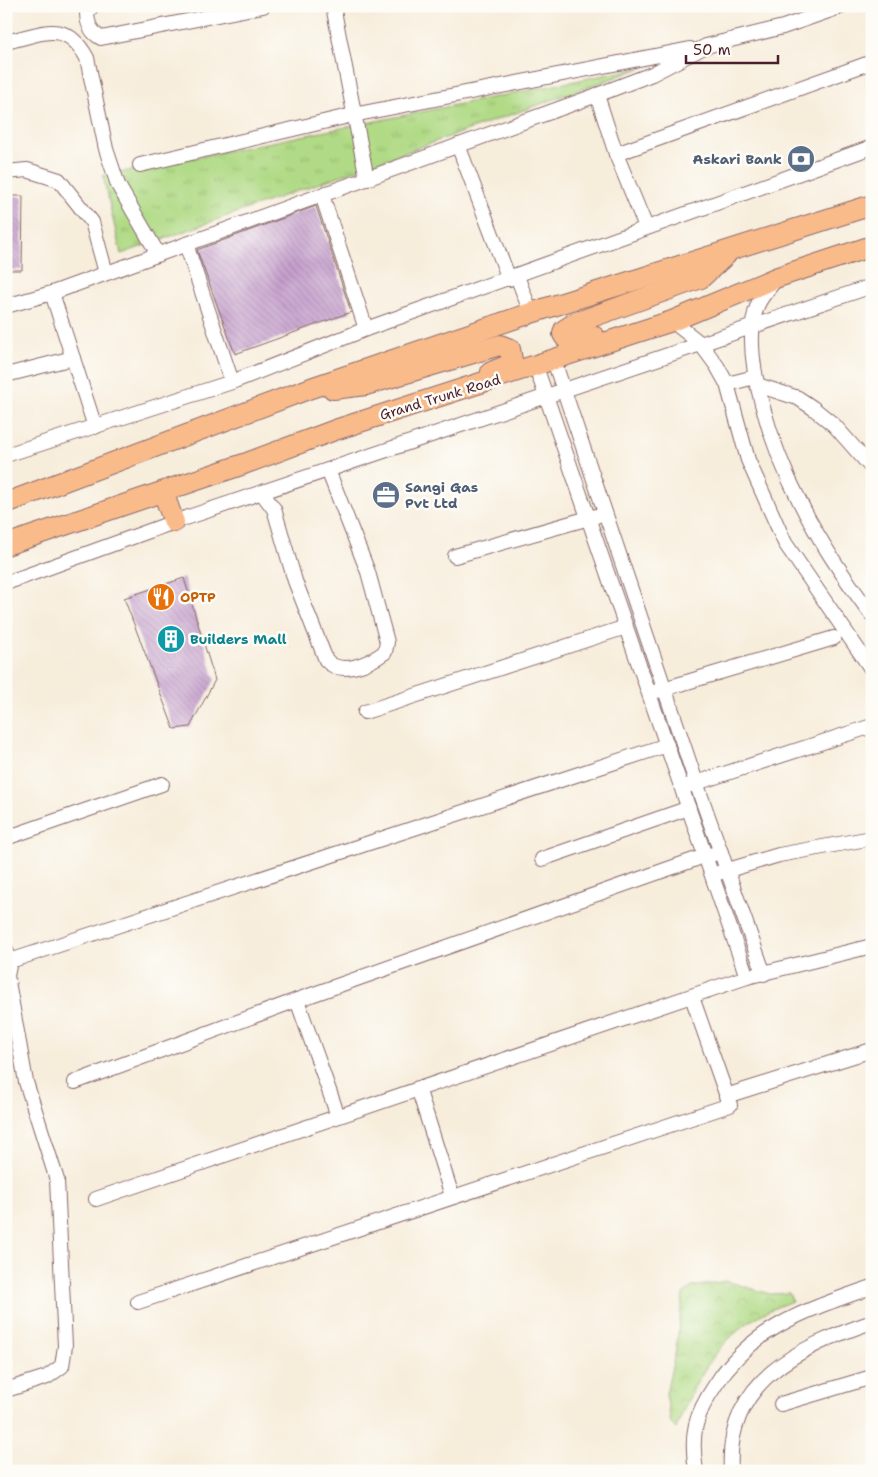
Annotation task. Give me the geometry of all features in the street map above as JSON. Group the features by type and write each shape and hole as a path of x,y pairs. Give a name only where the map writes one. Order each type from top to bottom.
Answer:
{"highway":[{"path":"6,503 311,388 531,313 872,205"},
{"name":"Grand Trunk Road","path":"6,545 163,492 336,430 545,364 672,321 778,277 872,246"},
{"path":"730,251 701,278 575,323 564,330 563,334 569,342 581,342 692,304 742,291"},
{"path":"311,388 333,389 366,386 500,345 510,349 513,355 512,360 506,366 381,406 336,430"},
{"path":"163,492 174,522"}],"street":[{"path":"92,6 87,13 88,22 95,33 101,38 263,6"},
{"path":"333,6 367,179"},
{"path":"140,165 353,115 706,46 784,27 843,6"},
{"path":"6,42 60,32 70,36 80,47 87,58 106,149 118,185 158,254"},
{"path":"6,306 52,293 597,95 652,74 706,46"},
{"path":"616,154 872,62"},
{"path":"597,95 616,154 646,227"},
{"path":"458,145 513,278 531,313"},
{"path":"6,455 232,382 366,329 513,278 646,227 872,147"},
{"path":"6,172 27,170 59,180 92,222 106,273"},
{"path":"322,195 366,329"},
{"path":"186,244 232,382"},
{"path":"778,277 758,304 753,325 756,381 774,440 800,502 872,615"},
{"path":"6,583 174,522 872,286"},
{"path":"52,293 95,427"},
{"path":"672,321 700,343 710,354 727,384 748,460 781,534 872,670"},
{"path":"6,375 73,358"},
{"path":"545,364 565,389 696,784 764,974"},
{"path":"545,364 546,395 747,977"},
{"path":"727,384 756,381 798,398 834,425 872,468"},
{"path":"262,492 274,509 295,582 326,660 332,666 341,669 362,663 385,652 387,642 368,572 328,470"},
{"path":"455,556 606,513"},
{"path":"365,712 626,627"},
{"path":"649,693 834,638"},
{"path":"682,788 872,726"},
{"path":"6,1390 47,1377 62,1366 65,1346 57,1180 26,1082 7,976 8,955 667,745"},
{"path":"6,838 162,784"},
{"path":"542,859 689,808"},
{"path":"713,874 779,855 872,838"},
{"path":"75,1082 297,1000 721,852"},
{"path":"96,1199 747,977 872,946"},
{"path":"138,1302 730,1105 692,997"},
{"path":"297,1000 338,1116"},
{"path":"726,1096 872,1050"},
{"path":"418,1088 452,1196"},
{"path":"696,1471 695,1424 698,1412 733,1360 754,1340 779,1325 811,1309 872,1287"},
{"path":"731,1471 732,1431 744,1407 763,1378 799,1351 826,1338 872,1322"},
{"path":"781,1404 872,1376"}],"green space":[{"path":"644,67 121,254 103,176"},
{"path":"726,1281 770,1294 789,1293 792,1301 767,1311 747,1323 720,1348 699,1378 676,1429 671,1424 666,1393 676,1350 683,1294 692,1287"}],"building":[{"path":"6,196 23,196 22,270 6,270"},
{"path":"316,206 351,312 235,354 197,250"},
{"name":"Builders Mall","path":"184,578 215,680 190,727 174,729 124,598"}],"place":[{"name":"Askari Bank","path":"801,159"},
{"name":"Sangi Gas Pvt Ltd","path":"386,495"},
{"name":"OPTP","path":"161,597"},
{"name":"Builders Mall","path":"171,639"}]}
